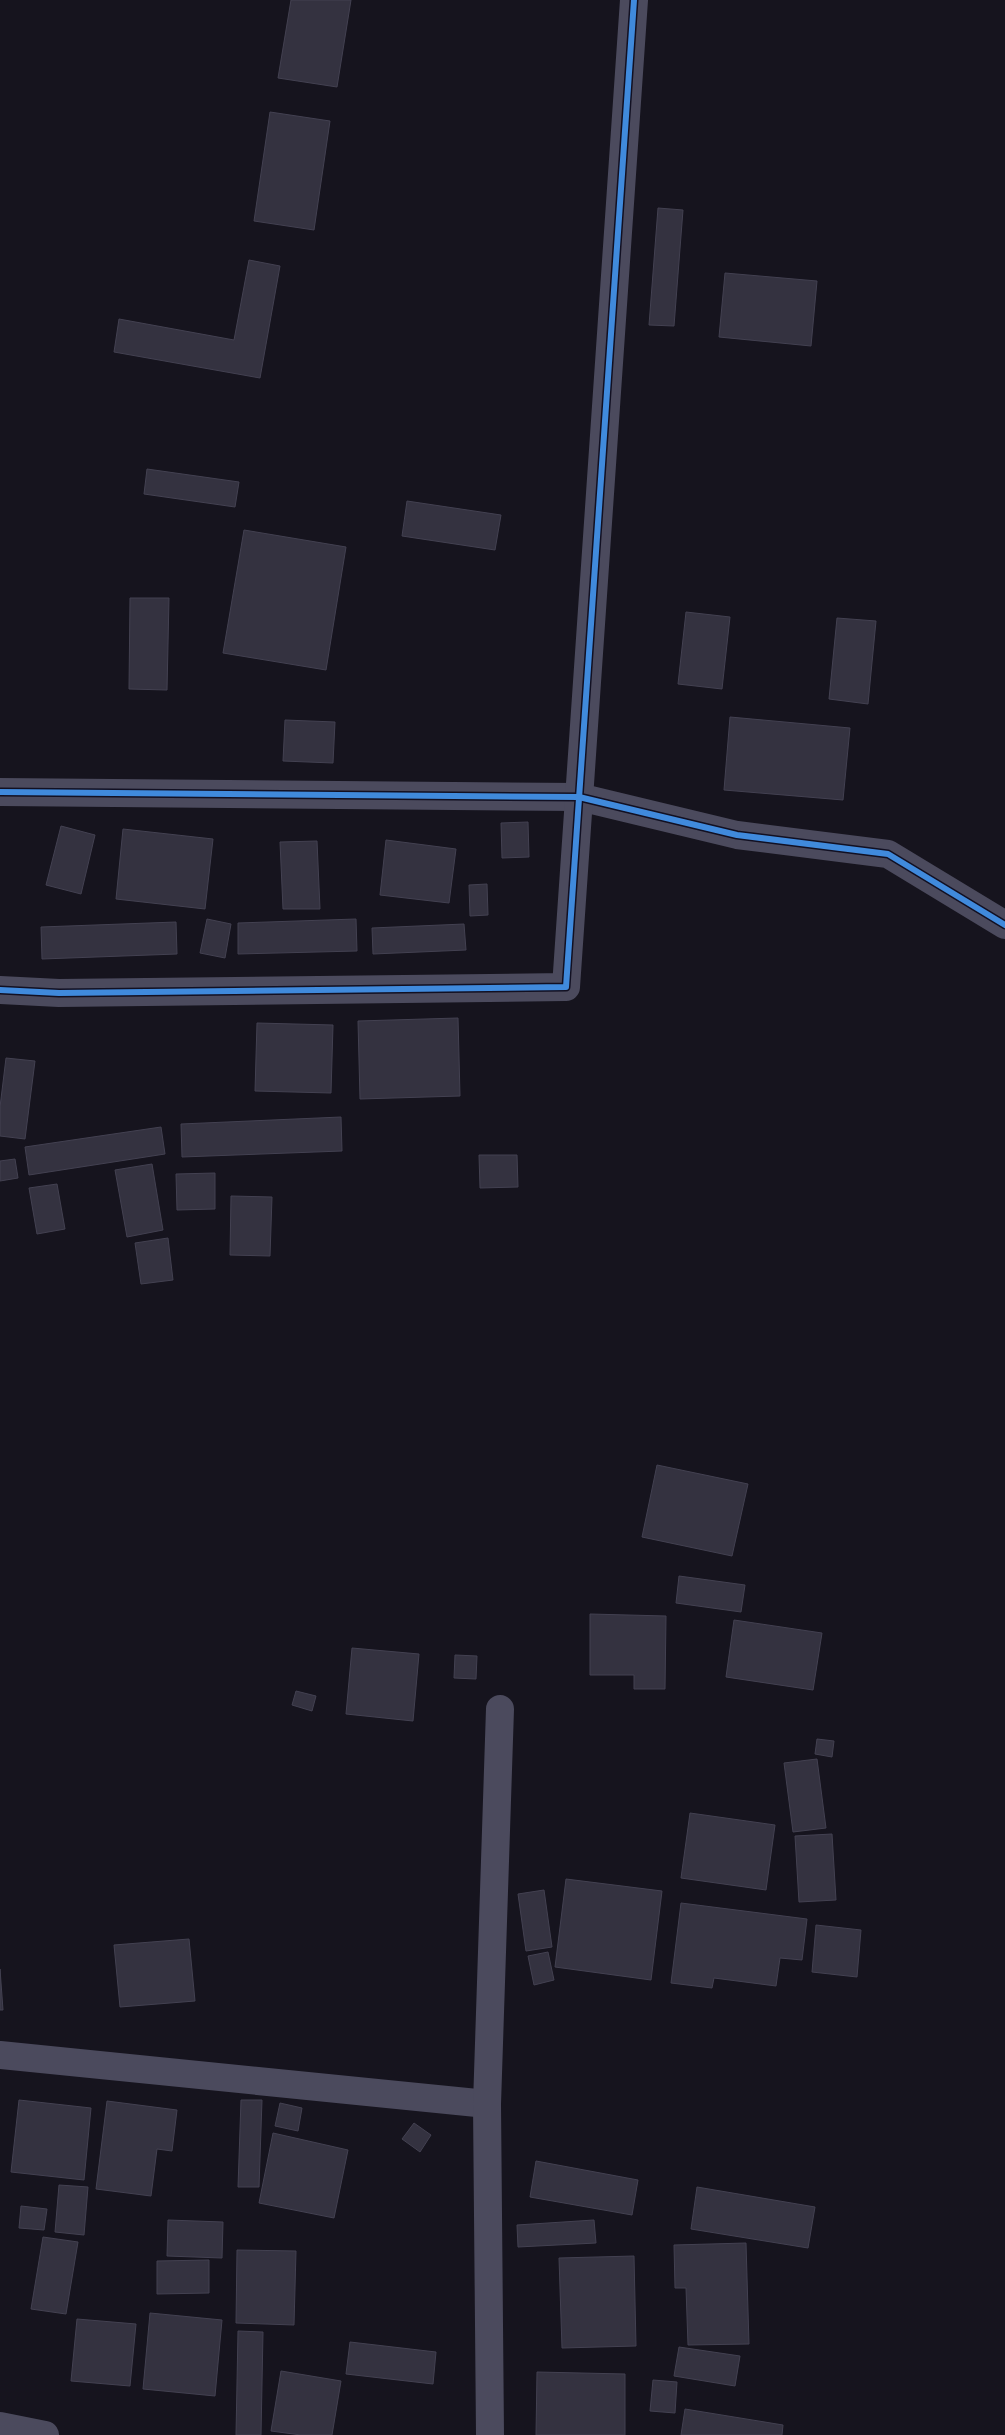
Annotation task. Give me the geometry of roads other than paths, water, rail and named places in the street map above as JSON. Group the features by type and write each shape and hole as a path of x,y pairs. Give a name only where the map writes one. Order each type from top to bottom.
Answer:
{"street":[{"path":"0,990 59,993 566,987 634,0"},
{"path":"0,792 579,797 737,835 888,854 1005,925"},
{"path":"490,2435 487,2104 500,1709"},
{"path":"0,2055 487,2104"},
{"path":"0,2426 46,2435"}]}
